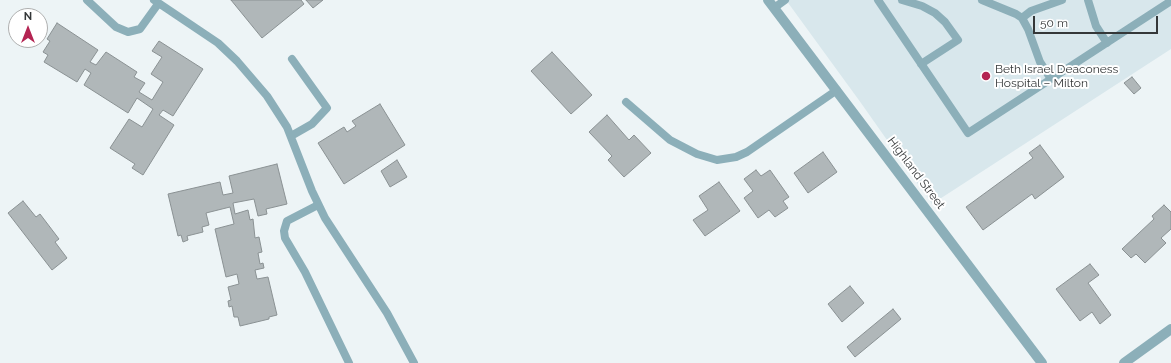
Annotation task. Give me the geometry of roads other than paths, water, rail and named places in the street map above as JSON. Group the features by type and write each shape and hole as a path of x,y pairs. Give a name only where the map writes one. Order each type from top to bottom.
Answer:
{"street":[{"name":"Highland Street","path":"771,4 1042,363"},
{"path":"1124,363 1171,329"}],"lane":[{"path":"87,0 97,3 116,26 128,32 140,29 145,24 156,2 218,43 232,57 267,96 283,119 318,205 387,313 414,363"},
{"path":"771,4 785,0"},
{"path":"878,0 968,133 1171,1"},
{"path":"902,0 922,6 935,13 945,22 958,40 921,64"},
{"path":"982,0 1022,18 1028,29 1040,62 1051,79"},
{"path":"1022,18 1031,11 1062,0"},
{"path":"1088,0 1096,26 1106,43"},
{"path":"291,136 312,124 327,108 292,59"},
{"path":"626,102 670,140 697,154 717,160 736,157 747,152 837,90"},
{"path":"318,205 287,221 284,231 285,238 305,272 349,363"}],"place":[{"name":"Beth Israel Deaconess Hospital – Milton","path":"986,76"}]}
